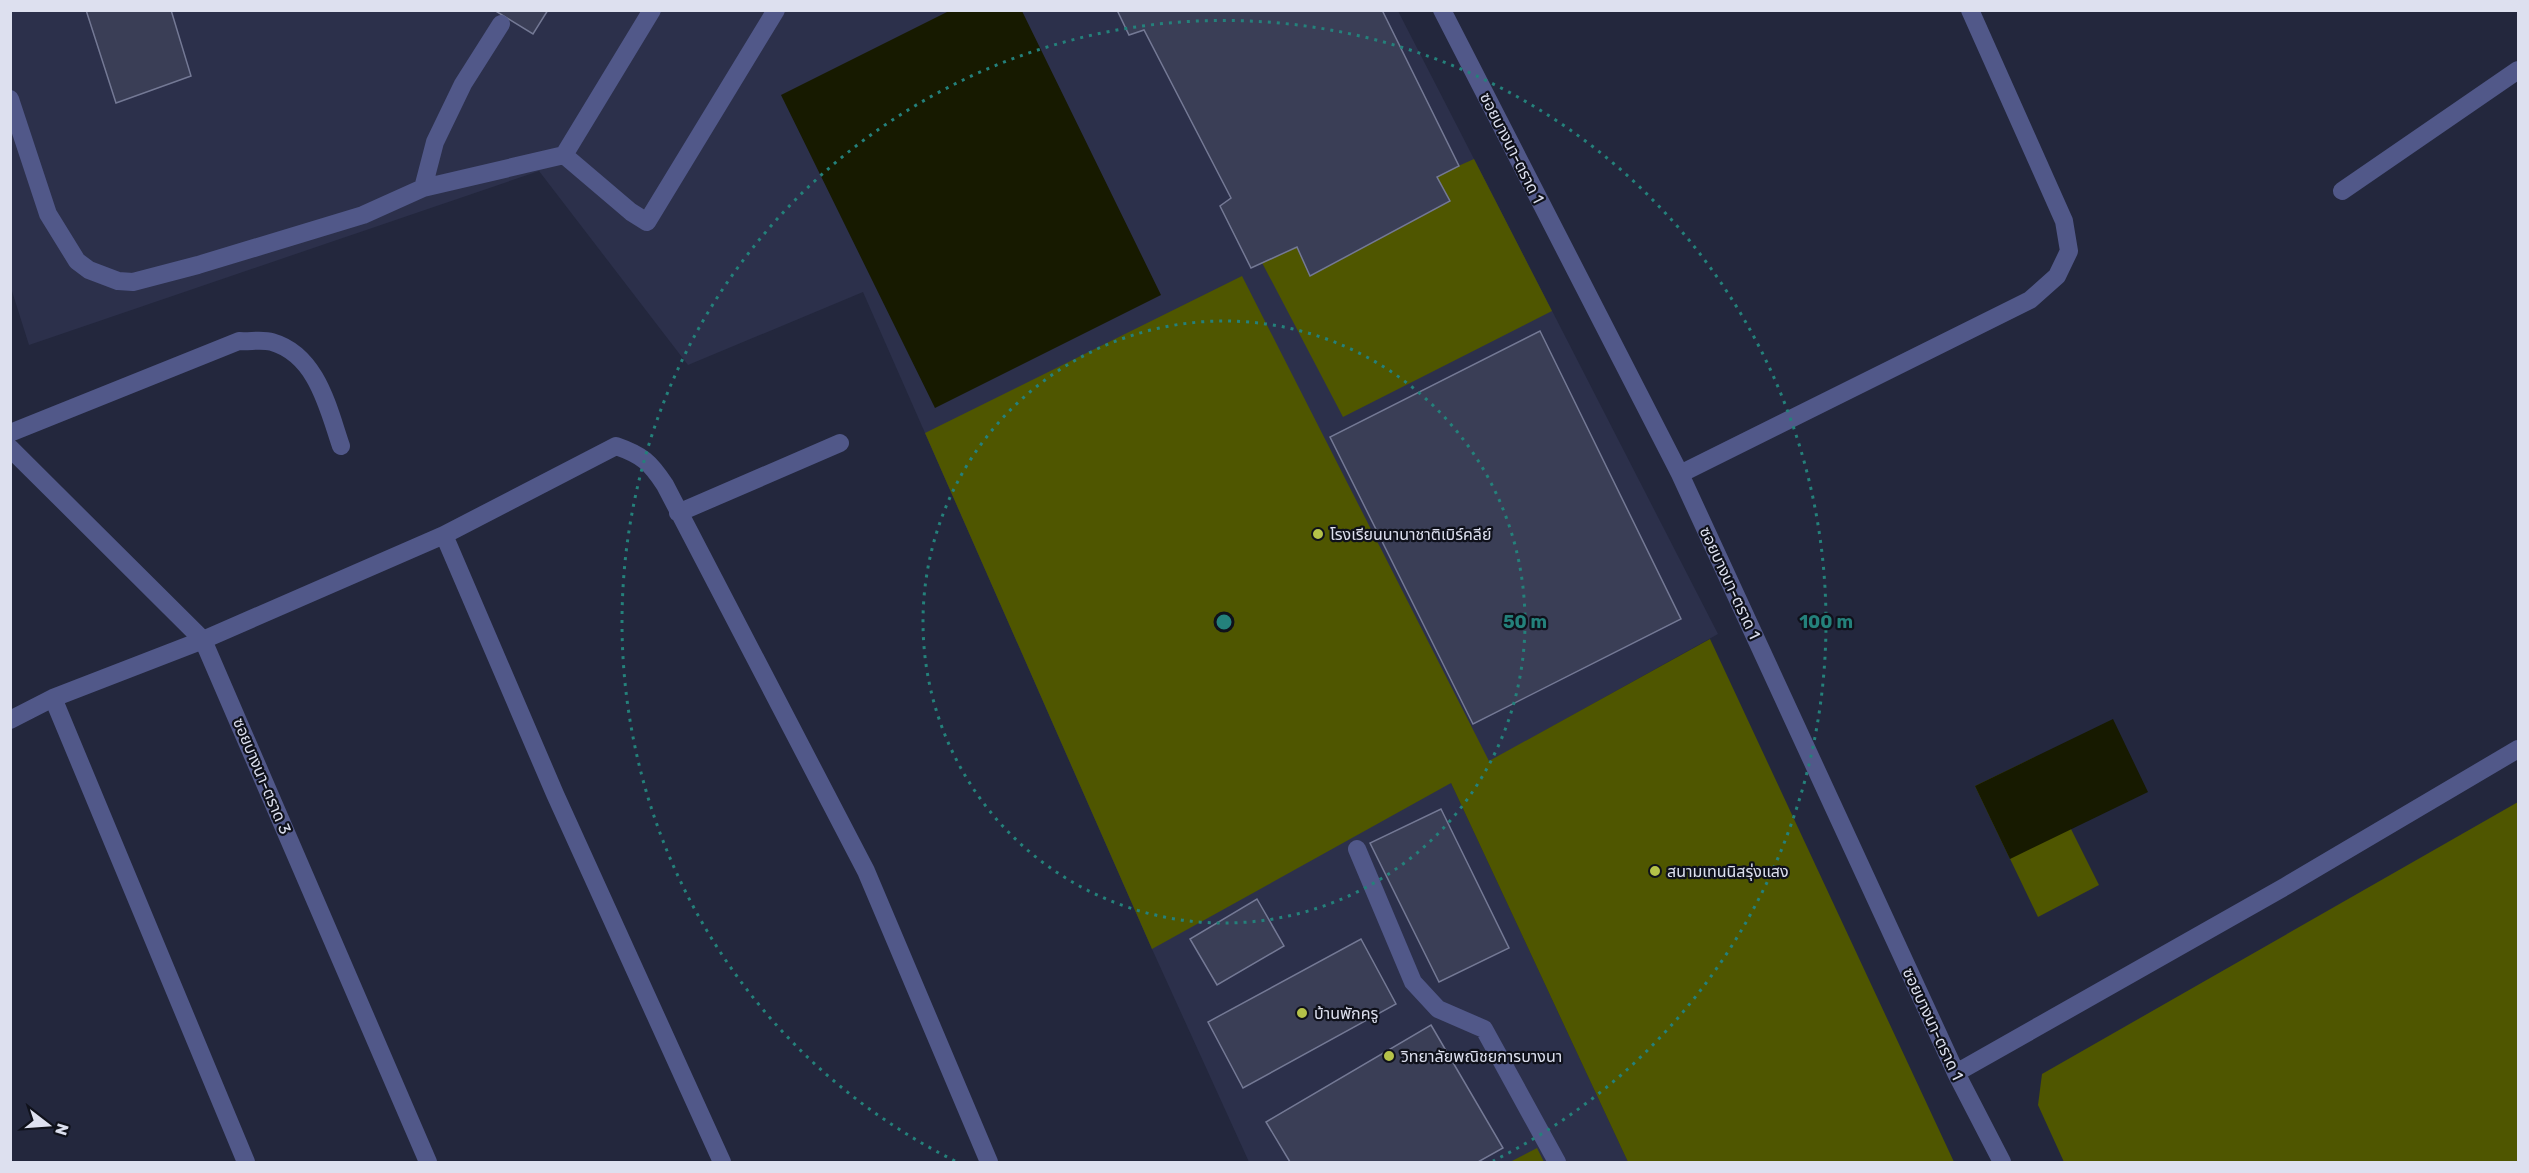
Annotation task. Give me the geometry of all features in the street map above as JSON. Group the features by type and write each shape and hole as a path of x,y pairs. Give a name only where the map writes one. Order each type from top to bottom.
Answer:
{"street":[{"path":"10,99 48,214 77,261 96,273 118,281 133,282 198,265 363,215 423,188 564,155 652,10"},
{"path":"564,155 646,222 776,10"},
{"name":"ซอยบางนา-ตราด 1","path":"1442,10 1680,474 1956,1073 2002,1162"},
{"path":"1680,474 2030,300 2057,276 2069,251 2064,221 1970,10"},
{"path":"423,188 435,142 463,84 501,24"},
{"path":"2342,190 2518,70"},
{"path":"10,433 239,342 271,342 292,352 309,369 321,391 341,446"},
{"path":"678,513 840,443"},
{"path":"10,720 52,698 203,640 444,535 616,446 638,454 653,467 866,871 989,1162"},
{"name":"ซอยบางนา-ตราด 3","path":"10,447 203,640 429,1162"},
{"path":"444,535 555,794 722,1162"},
{"path":"52,698 246,1162"},
{"path":"1956,1073 2286,886 2518,749"},
{"path":"1357,849 1413,982 1438,1009 1484,1029 1557,1162"}],"shaded area":[{"path":"951,10 1022,11 1161,295 935,408 781,95"},
{"name":"โรงเรียนนานาชาติเบิร์คลีย์","path":"10,11 1398,11 1718,634 1451,783 1628,1162 1249,1162 1152,949 863,292 688,365 539,171 29,345 11,288"},
{"path":"2113,719 2148,792 2010,859 1975,786"}],"green space":[{"path":"1474,159 1552,311 1343,417 1258,255"},
{"path":"1242,276 1489,761 1710,639 1954,1162 1628,1162 1451,783 1152,949 925,433"},
{"path":"2035,757 2099,885 2038,917 1975,786"},
{"path":"2518,802 2518,1162 2064,1162 2038,1105 2042,1074"},
{"path":"1537,1148 1544,1162 1510,1162"}],"building":[{"path":"86,10 171,10 191,76 116,103"},
{"path":"494,10 548,10 533,34"},
{"path":"1117,10 1382,10 1459,166 1437,177 1450,201 1310,276 1297,247 1251,268 1220,206 1231,198 1144,30 1129,35"},
{"path":"1540,331 1681,619 1473,724 1330,437"},
{"path":"1441,809 1509,948 1439,982 1370,843"},
{"path":"1257,899 1284,946 1217,985 1190,939"},
{"name":"บ้านพักครู","path":"1361,939 1396,1004 1243,1088 1208,1022"},
{"path":"1431,1025 1503,1148 1478,1162 1290,1162 1266,1122"}],"place":[{"name":"โรงเรียนนานาชาติเบิร์คลีย์","path":"1318,534"},
{"name":"สนามเทนนิสรุ่งแสง","path":"1655,871"},
{"name":"บ้านพักครู","path":"1302,1013"},
{"name":"วิทยาลัยพณิชยการบางนา","path":"1389,1056"}]}
